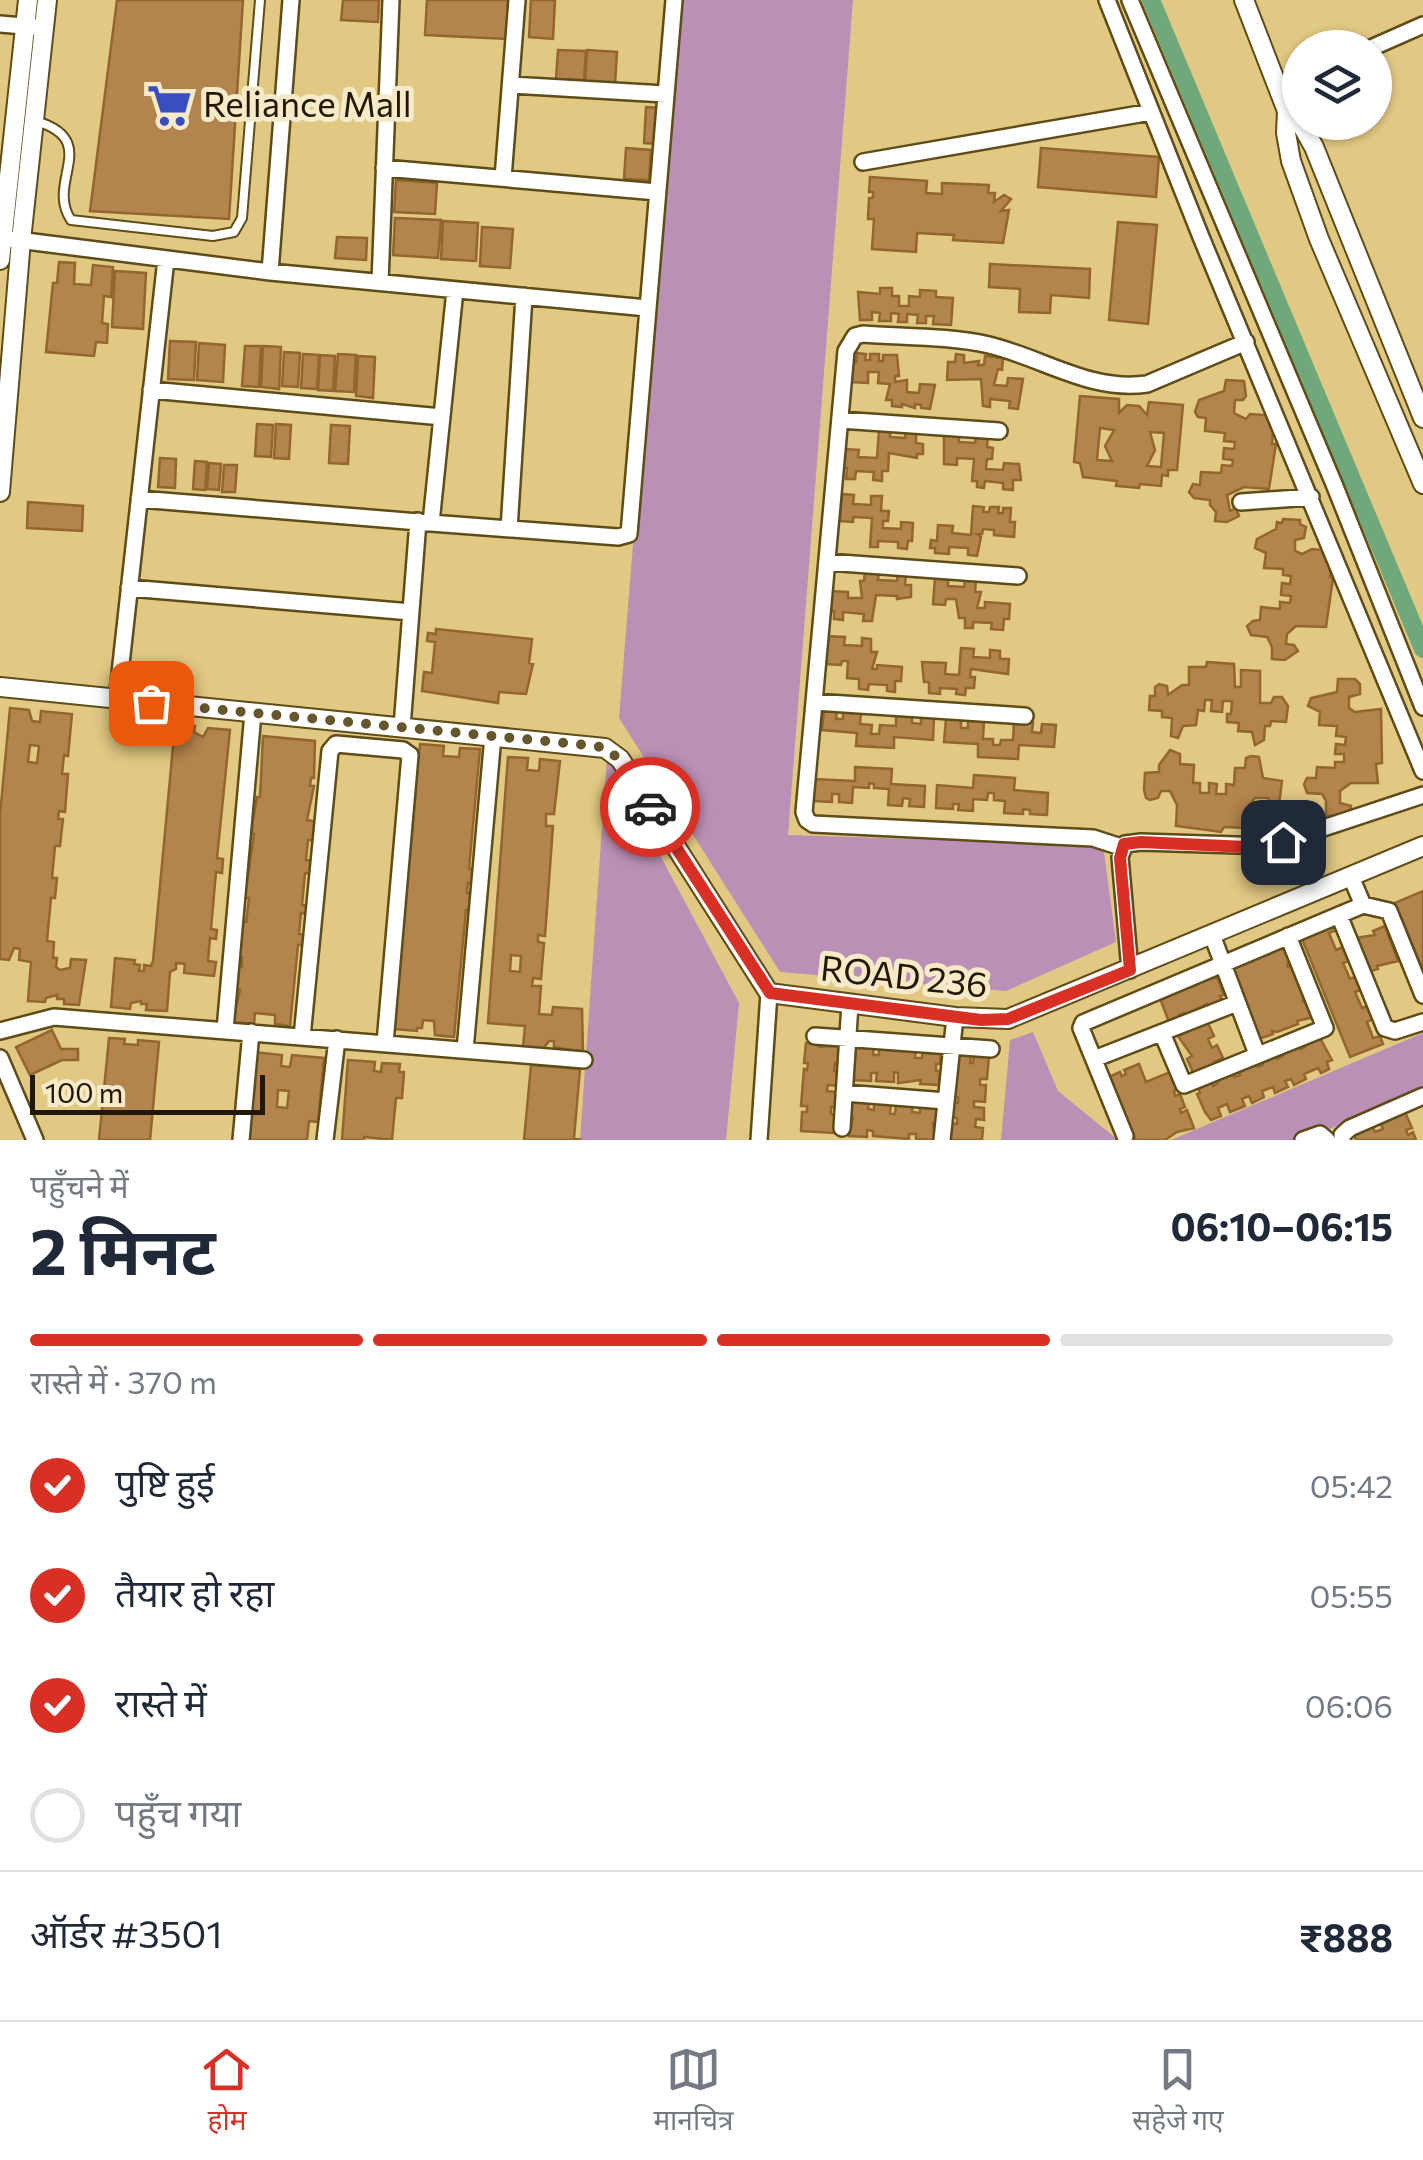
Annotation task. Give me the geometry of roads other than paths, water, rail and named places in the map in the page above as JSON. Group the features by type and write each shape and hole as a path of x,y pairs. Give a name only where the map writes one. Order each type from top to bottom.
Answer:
{"street":[{"path":"0,480 34,120 34,27 28,0"},
{"path":"0,260 34,27 47,0"},
{"path":"270,272 291,0"},
{"path":"380,282 390,0"},
{"path":"503,178 518,0"},
{"path":"139,500 618,537 629,534 674,0"},
{"path":"1107,0 1423,771"},
{"path":"1130,0 1334,484 1423,707"},
{"path":"1244,0 1282,96"},
{"path":"0,24 34,27"},
{"path":"1392,38 1423,24"},
{"path":"511,85 666,94"},
{"path":"1278,89 1282,87"},
{"path":"863,162 1152,112"},
{"path":"1287,140 1319,238 1423,484"},
{"path":"1310,140 1423,418"},
{"path":"384,168 657,192"},
{"path":"2,239 270,272 647,308"},
{"path":"117,700 166,259"},
{"path":"402,727 410,612 442,417 456,290"},
{"path":"510,529 524,296"},
{"path":"1246,342 1147,384 1118,386 1100,384 973,342 858,335 850,341 846,351 804,812 809,823 1093,838 1121,847 1141,842 1268,846 1423,795"},
{"path":"152,390 442,417"},
{"path":"840,420 999,431"},
{"path":"1241,502 1311,497"},
{"path":"827,562 1018,576"},
{"path":"129,588 410,612"},
{"name":"ROAD 236","path":"0,687 596,746 616,755 770,993 955,1017 1008,1019 1423,846"},
{"path":"814,702 1025,716"},
{"path":"226,1030 253,713"},
{"path":"465,1050 493,736"},
{"path":"302,1037 330,751 336,744 404,750 410,755 384,1044"},
{"path":"1121,847 1130,970"},
{"path":"1351,877 1363,904"},
{"path":"1125,1136 1082,1028 1086,1020 1363,904 1389,910 1423,995"},
{"path":"1339,916 1385,1028 1396,1031 1423,1022"},
{"path":"1212,936 1257,1054"},
{"path":"1162,1033 1184,1084 1325,1028 1288,936"},
{"path":"759,1140 770,993"},
{"path":"1094,1060 1238,1003"},
{"path":"842,1128 850,1004"},
{"path":"0,1031 54,1017 584,1060"},
{"path":"942,1140 955,1017"},
{"path":"241,1140 251,1032"},
{"path":"815,1036 991,1049"},
{"path":"325,1140 337,1040"},
{"path":"0,1058 35,1140"},
{"path":"844,1093 946,1101"},
{"path":"1342,1140 1345,1130 1419,1098 1423,1117"},
{"path":"1303,1140 1320,1134 1327,1140"}],"lane":[{"path":"34,120 66,135 64,210 71,220 213,236 234,232 242,218 260,0"}],"waterway":[{"path":"1151,0 1423,649"}],"place":[{"name":"Reliance Mall","path":"170,105"}]}
